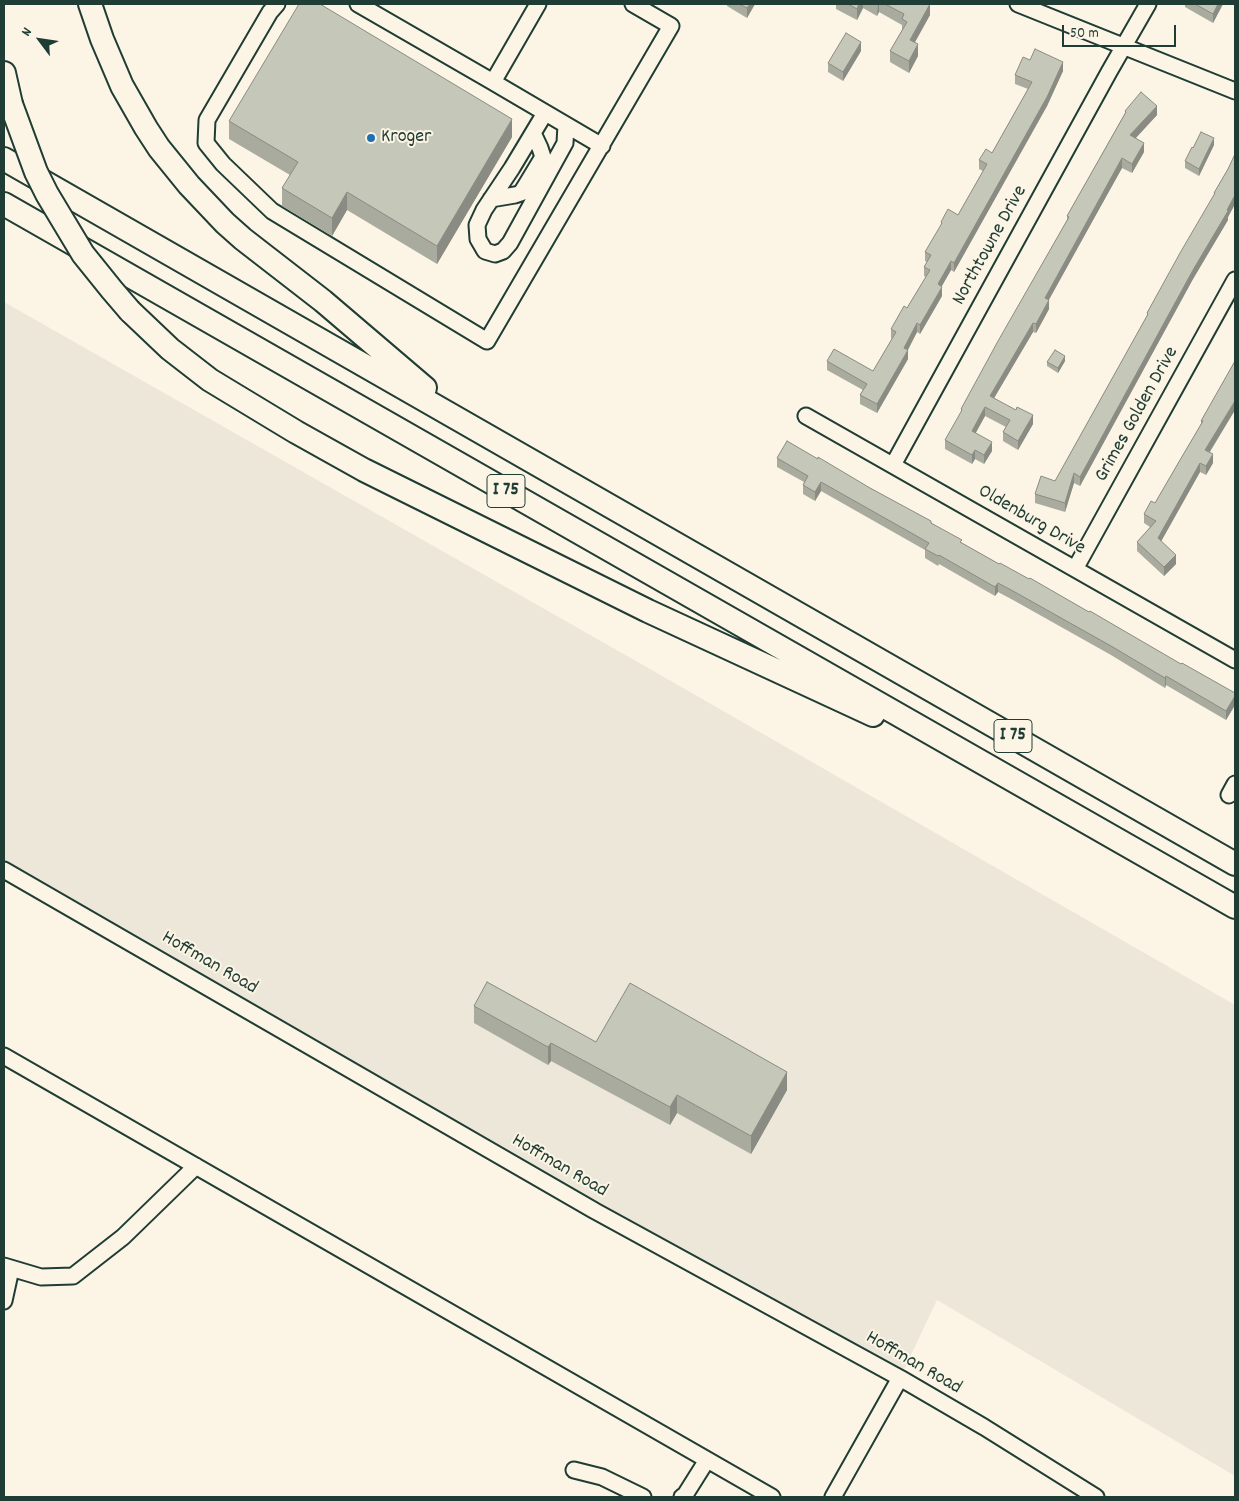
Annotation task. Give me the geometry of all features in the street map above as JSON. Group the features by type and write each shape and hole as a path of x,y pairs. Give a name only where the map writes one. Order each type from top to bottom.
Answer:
{"highway":[{"path":"90,4 102,39 126,93 159,148 189,185 243,239 323,301 468,424"},
{"path":"4,73 11,104 36,172 51,201 89,261 130,311 170,349 210,380 296,432 364,470 657,615 1009,778"},
{"name":"I 75","path":"4,159 1235,864"},
{"name":"I 75","path":"4,204 1235,907"}],"street":[{"path":"277,4 270,12 207,120 206,143 223,164 272,211 488,341 671,26 633,4"},
{"path":"358,4 602,146"},
{"path":"493,82 538,4"},
{"path":"1018,4 1235,91"},
{"name":"Northtowne Drive","path":"893,465 1148,4"},
{"path":"545,112 484,210 478,225 478,239 485,251 495,254 502,251 510,243 565,143 566,125"},
{"path":"491,199 515,195 521,192 526,185 543,157 533,133"},
{"name":"Grimes Golden Drive","path":"1075,569 1235,280"},
{"name":"Oldenburg Drive","path":"806,416 1235,660"},
{"name":"Hoffman Road","path":"4,870 595,1211 900,1378 984,1427 1096,1497"},
{"path":"4,1056 772,1497"},
{"path":"4,1301 7,1267 41,1277 73,1276 123,1237 196,1166"},
{"path":"833,1497 900,1378"},
{"path":"682,1497 707,1460"},
{"path":"574,1470 602,1477 643,1497"}],"shaded area":[{"path":"4,302 650,669 1235,1005 1235,1476 937,1300 900,1378 4,870"}],"building":[{"name":"Kroger","path":"299,4 320,4 512,119 437,246 347,192 332,218 282,188 298,162 229,121"},
{"path":"739,4 750,4 747,8"},
{"path":"848,4 859,4 857,9"},
{"path":"885,4 930,4 910,40 918,44 909,61 890,51 907,22 902,19 904,14"},
{"path":"1195,4 1218,4 1213,14"},
{"path":"846,33 861,42 843,72 828,63"},
{"path":"1035,49 1063,62 1047,97 954,263 951,261 938,284 942,287 920,325 917,323 904,348 908,350 877,404 860,395 867,384 827,361 834,349 873,371 896,332 891,329 904,306 907,308 930,270 924,267 931,255 925,252 948,209 958,215 987,164 979,160 986,149 992,153 1032,82 1015,75 1023,57 1030,60"},
{"path":"1141,92 1157,106 1130,135 1144,143 1132,164 1122,158 1045,298 1049,300 1036,324 1033,323 990,396 1016,410 1017,407 1033,415 1018,441 1003,432 1010,420 985,407 972,431 992,442 984,455 975,450 972,455 945,440 998,341 1069,217 1067,216 1125,111"},
{"path":"1201,132 1214,138 1199,169 1185,161"},
{"path":"1235,154 1235,195 1228,211 1193,270 1080,477 1074,473 1065,503 1035,494 1041,476 1055,481"},
{"path":"1055,350 1065,356 1058,368 1047,362"},
{"path":"1235,361 1235,401 1205,450 1213,454 1206,466 1200,463 1158,538 1176,555 1164,567 1137,542 1156,521 1144,514 1151,501 1155,503 1203,421 1201,421"},
{"path":"787,441 931,521 931,523 962,540 960,542 999,564 1030,578 1235,693 1235,696 1226,711 1013,591 998,583 995,587 925,549 929,543 821,482 815,492 803,485 808,476 777,458"},
{"path":"487,982 596,1042 630,983 787,1072 751,1136 677,1095 670,1107 551,1043 548,1047 474,1006"}],"place":[{"name":"Kroger","path":"371,138"}]}
